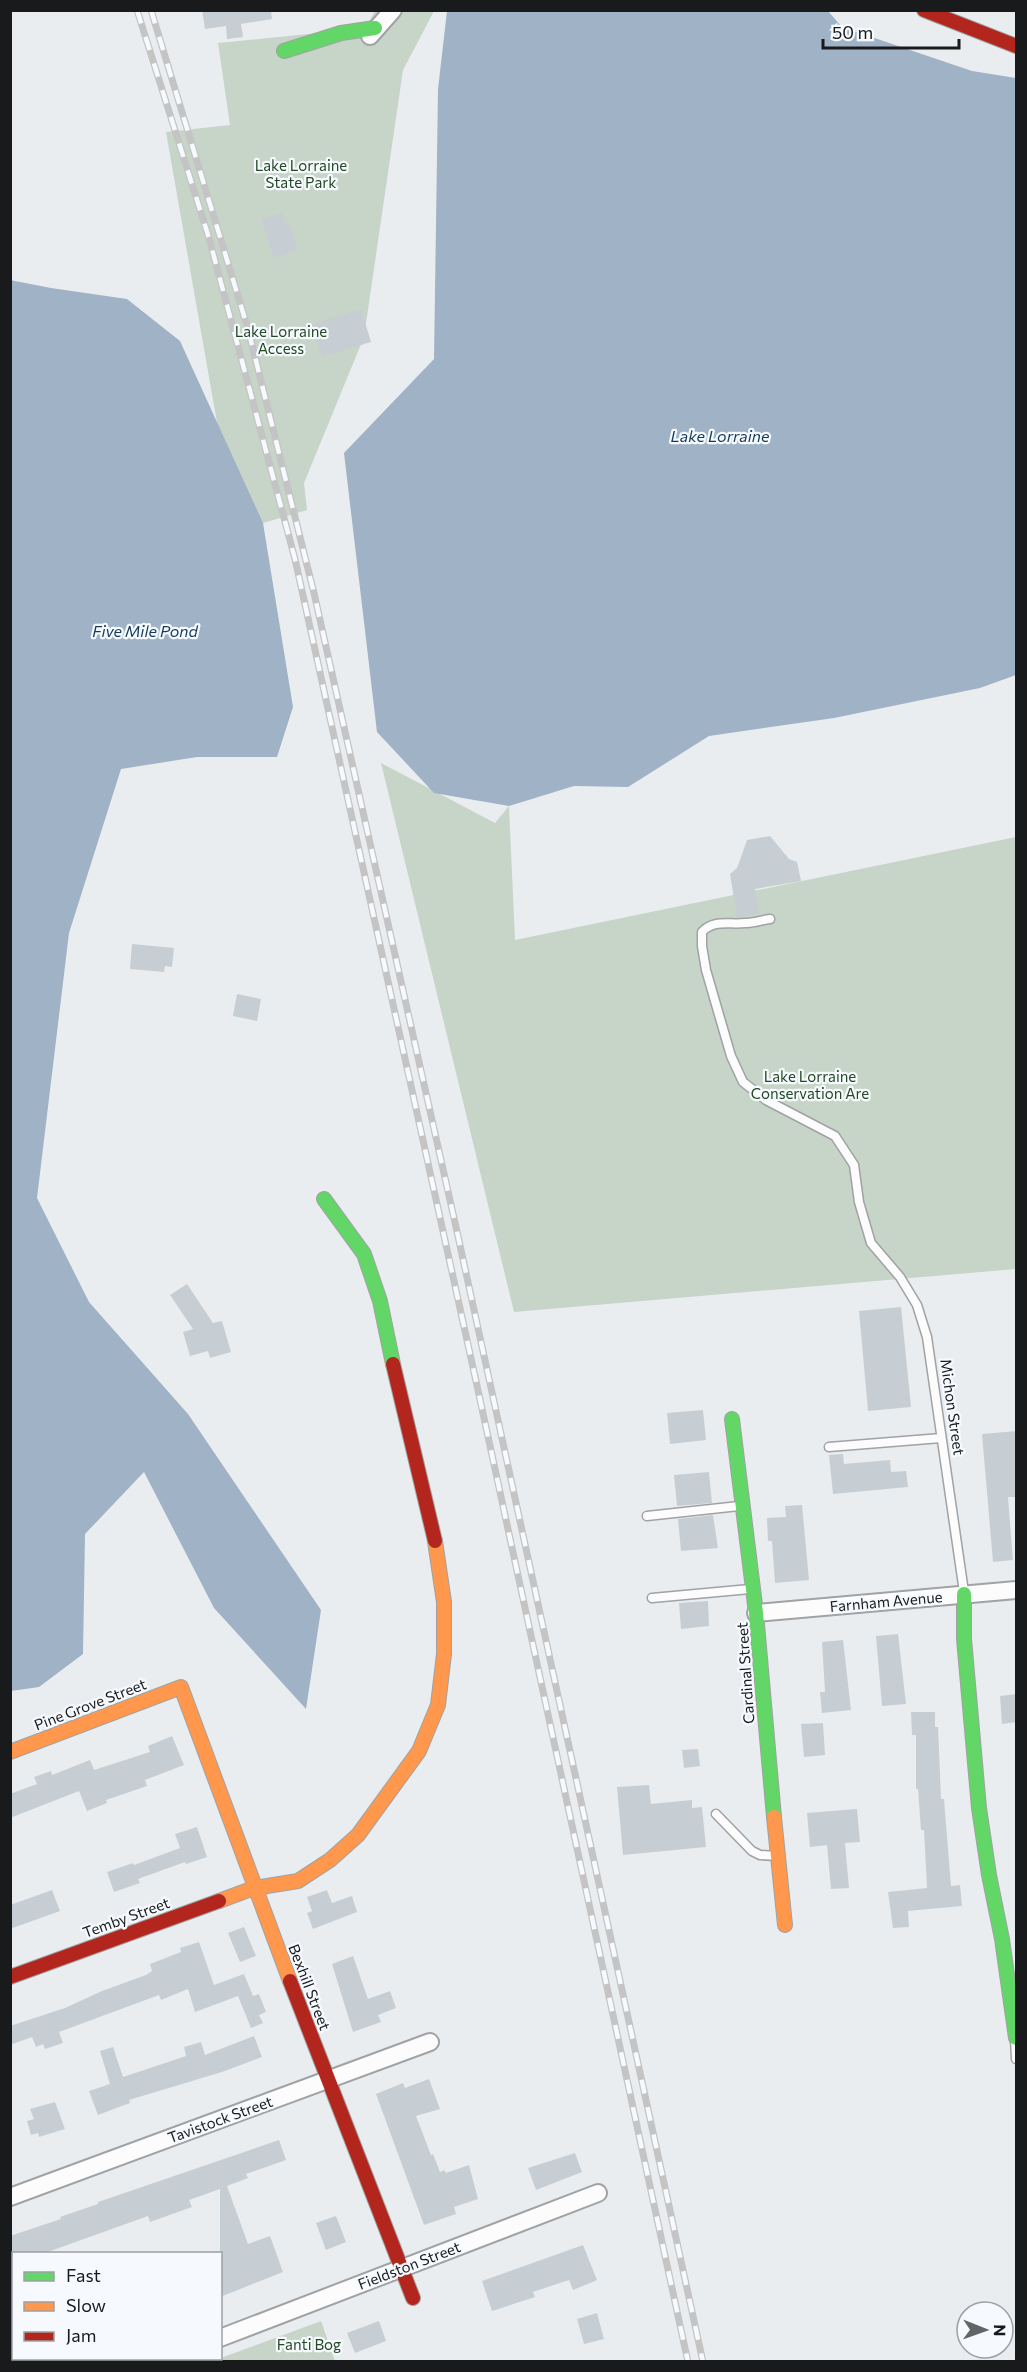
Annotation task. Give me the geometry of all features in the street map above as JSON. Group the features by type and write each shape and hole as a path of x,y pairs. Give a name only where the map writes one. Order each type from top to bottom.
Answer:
{"street":[{"path":"284,51 341,33 372,34 393,10"},
{"path":"924,10 1017,46"},
{"name":"Temby Street","path":"10,1977 254,1888 298,1881 330,1860 358,1835 419,1751 438,1705 444,1654 444,1602 433,1529 380,1301 364,1254 324,1199"},
{"name":"Cardinal Street","path":"732,1419 754,1589 785,1925"},
{"name":"Farnham Avenue","path":"756,1613 1017,1590"},
{"name":"Michon Street","path":"964,1594 964,1639 980,1808 1016,2038"},
{"name":"Bexhill Street","path":"181,1687 254,1888 413,2298"},
{"name":"Pine Grove Street","path":"10,1752 181,1687"},
{"name":"Tavistock Street","path":"10,2197 430,2042"},
{"name":"Fieldston Street","path":"222,2337 598,2193"}],"lane":[{"name":"Michon Street","path":"770,919 744,924 723,922 708,925 702,932 706,970 731,1056 743,1082 766,1101 835,1136 854,1165 859,1202 872,1243 900,1277 917,1305 927,1337 964,1594"},
{"path":"829,1447 941,1438"},
{"path":"647,1516 743,1506"},
{"path":"652,1598 754,1589"},
{"path":"716,1814 752,1851 760,1855 778,1856"},
{"path":"1016,2038 1017,2059"}],"green space":[{"path":"375,11 434,11 403,70 364,337 304,483 307,510 236,531 166,132 230,125 218,43 318,33 361,37"},
{"name":"Lake Lorraine Conservation Are","path":"381,763 495,823 509,806 515,940 1016,837 1016,1269 514,1312"},
{"name":"Fanti Bog","path":"321,2321 335,2361 213,2361 222,2360 222,2358"}],"water":[{"name":"Lake Lorraine","path":"447,11 828,11 842,27 972,71 1016,78 1016,675 980,688 834,718 709,736 628,787 574,786 509,806 434,793 377,732 344,453 434,359 438,89"},
{"name":"Five Mile Pond","path":"10,280 127,299 180,341 263,523 293,707 277,757 197,757 121,769 69,933 37,1198 89,1302 188,1414 321,1610 306,1709 214,1608 144,1472 85,1534 83,1654 39,1687 11,1691"}],"building":[{"path":"202,10 271,10 272,19 241,24 243,37 227,39 226,26 205,29"},
{"path":"282,213 286,225 290,224 298,250 274,258 261,219"},
{"path":"361,309 371,342 322,357 312,324"},
{"path":"770,836 789,859 797,862 801,881 755,889 760,913 737,917 730,874 737,868 747,840"},
{"path":"132,944 174,948 172,967 165,966 164,972 130,969"},
{"path":"237,994 261,999 257,1021 233,1016"},
{"path":"187,1284 213,1323 222,1321 231,1352 210,1358 208,1351 190,1356 183,1332 193,1329 170,1295"},
{"path":"901,1307 911,1407 868,1411 859,1311"},
{"path":"703,1410 706,1440 670,1444 667,1413"},
{"path":"1017,1431 1017,1497 1008,1497 1013,1560 993,1562 982,1434"},
{"path":"843,1454 844,1464 890,1460 891,1472 906,1471 908,1487 833,1494 829,1455"},
{"path":"709,1472 712,1503 677,1506 674,1475"},
{"path":"802,1505 809,1580 775,1583 772,1541 768,1541 767,1518 786,1517 785,1506"},
{"path":"713,1515 718,1548 681,1551 678,1519"},
{"path":"708,1601 709,1626 681,1629 679,1603"},
{"path":"898,1634 906,1704 882,1706 876,1636"},
{"path":"843,1640 851,1710 822,1713 820,1692 825,1692 822,1642"},
{"path":"1017,1694 1017,1722 1002,1724 1000,1696"},
{"path":"911,1712 935,1712 935,1727 938,1727 941,1799 944,1799 951,1886 960,1885 962,1906 908,1911 909,1927 893,1928 888,1892 927,1888 924,1830 921,1830 918,1789 916,1789 916,1735 912,1735"},
{"path":"823,1723 825,1755 804,1757 801,1724"},
{"path":"172,1736 184,1765 145,1780 147,1786 106,1800 107,1803 87,1811 79,1791 10,1818 10,1794 37,1784 34,1777 51,1771 52,1775 90,1760 94,1770 150,1752 148,1746"},
{"path":"698,1749 700,1766 684,1768 682,1750"},
{"path":"649,1785 651,1804 692,1800 692,1808 702,1807 706,1847 623,1855 617,1787"},
{"path":"857,1809 860,1842 845,1843 849,1888 831,1889 827,1845 810,1847 807,1813"},
{"path":"197,1827 207,1857 186,1864 185,1862 138,1879 140,1883 114,1892 107,1872 180,1848 175,1834"},
{"path":"52,1890 60,1911 10,1929 10,1905"},
{"path":"327,1890 332,1903 352,1896 357,1912 313,1929 307,1913 312,1911 307,1897"},
{"path":"244,1927 256,1956 240,1962 228,1933"},
{"path":"199,1942 214,1985 244,1974 253,1996 259,1994 266,2012 259,2015 263,2023 251,2028 238,1996 195,2012 188,1989 161,2000 159,1995 59,2032 63,2043 45,2049 43,2044 36,2047 32,2037 10,2045 10,2026 65,2008 146,1975 152,1971 150,1964 181,1952 180,1948"},
{"path":"353,1956 368,1999 390,1991 396,2008 378,2015 381,2022 353,2032 332,1964"},
{"path":"254,2036 262,2057 222,2072 129,2100 130,2103 98,2115 89,2091 110,2084 100,2051 113,2047 123,2077 186,2056 184,2047 201,2042 205,2055"},
{"path":"429,2079 440,2109 416,2116 431,2155 433,2154 440,2172 444,2170 446,2173 469,2165 478,2199 454,2207 456,2214 424,2225 376,2094 403,2083 405,2088"},
{"path":"55,2102 65,2129 39,2137 38,2133 31,2135 27,2121 34,2119 30,2109"},
{"path":"279,2140 286,2160 246,2174 248,2178 227,2186 248,2244 270,2236 283,2272 222,2296 220,2189 189,2200 192,2207 150,2222 148,2216 48,2252 10,2253 10,2236 61,2219 60,2217 98,2204 98,2202"},
{"path":"575,2153 582,2172 536,2190 528,2168"},
{"path":"336,2216 346,2242 326,2250 316,2223"},
{"path":"583,2245 597,2280 573,2290 569,2280 533,2292 535,2297 492,2311 482,2281"},
{"path":"597,2313 604,2339 584,2344 577,2319"},
{"path":"379,2321 386,2341 355,2353 347,2333"}],"railway":[{"path":"137,10 209,238 295,559 688,2362"},
{"path":"151,10 248,329 314,593 456,1227 703,2362"}],"traffic: fast":[{"path":"284,51 341,33 375,28"},
{"path":"324,1199 364,1254 380,1301 393,1364"},
{"path":"732,1419 756,1613 774,1817"},
{"path":"964,1594 964,1639 979,1808 1002,1939 1016,2038"}],"traffic: slow":[{"path":"219,1901 254,1888 298,1881 330,1860 358,1835 419,1751 438,1705 444,1654 444,1602 435,1541"},
{"path":"10,1752 181,1687 290,1981"},
{"path":"774,1817 785,1925"}],"traffic: jam":[{"path":"924,10 1016,46"},
{"path":"393,1364 435,1541"},
{"path":"10,1977 219,1901"},
{"path":"290,1981 413,2298"}],"park label":[{"name":"Lake Lorraine State Park","path":"301,174"},
{"name":"Lake Lorraine Access","path":"281,340"}]}
